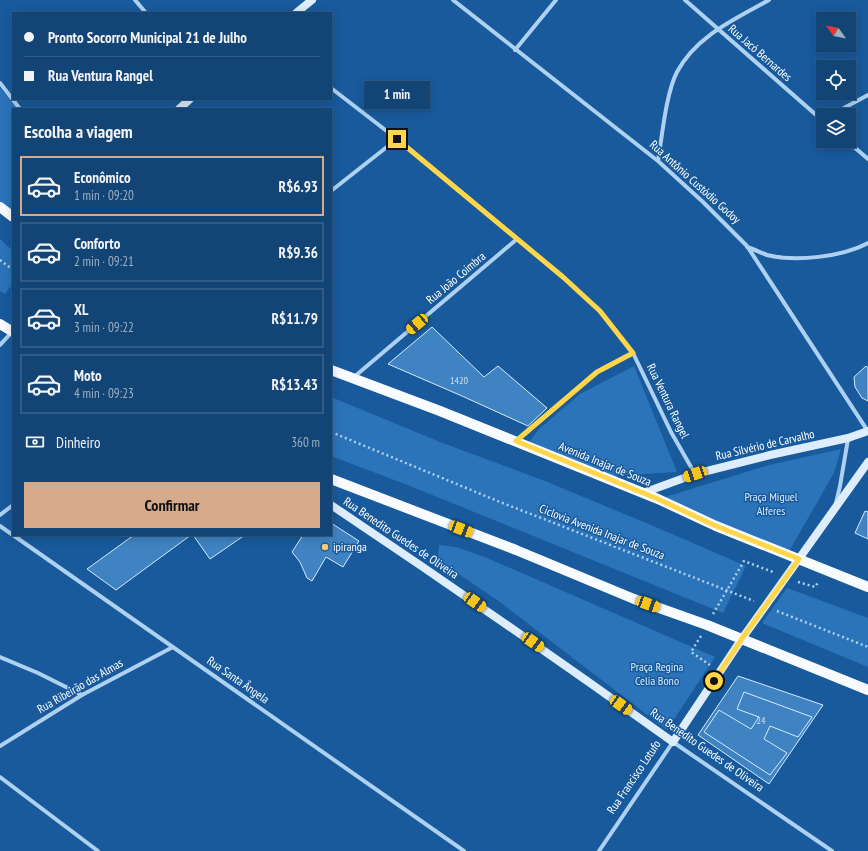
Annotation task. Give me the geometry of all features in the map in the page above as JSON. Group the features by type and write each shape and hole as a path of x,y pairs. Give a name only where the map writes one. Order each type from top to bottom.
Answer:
{"main road":[{"path":"0,207 12,216"},
{"path":"0,324 12,330"},
{"name":"Avenida Inajar de Souza","path":"332,370 516,441 642,493 716,526 868,587"},
{"path":"332,479 516,550 634,599 707,625 868,690"}],"street":[{"path":"135,0 145,12"},
{"path":"297,12 312,0"},
{"name":"Rua Antônio Custódio Godoy","path":"453,0 658,161 747,246 868,430"},
{"path":"515,50 556,0"},
{"name":"Rua Jacó Bernardes","path":"685,0 816,114"},
{"path":"658,161 670,94 676,73 692,50 717,29 769,0"},
{"path":"0,83 12,99"},
{"name":"Rua Ventura Rangel","path":"332,89 397,139 563,277 600,311 633,353 671,432 695,474"},
{"path":"844,108 868,95"},
{"path":"13,100 19,108"},
{"path":"179,108 189,100"},
{"path":"332,190 397,139"},
{"path":"855,148 868,159"},
{"name":"Rua João Coimbra","path":"352,378 517,239"},
{"path":"747,246 768,255 796,258 831,255 860,247 868,243"},
{"path":"0,345 12,332"},
{"path":"516,441 597,372 633,353"},
{"name":"Rua Silvério de Carvalho","path":"642,493 695,474 770,455 848,438 868,430"},
{"path":"833,513 840,486 848,438"},
{"path":"799,559 868,462"},
{"path":"0,515 12,506"},
{"name":"Rua Benedito Guedes de Oliveira","path":"332,506 550,654 673,742 832,851"},
{"name":"Rua Santa Ângela","path":"0,526 12,534"},
{"name":"Rua Santa Ângela","path":"14,536 464,851"},
{"name":"Rua Francisco Lotufo","path":"599,851 741,640 799,559"},
{"name":"Rua Ribeirão das Almas","path":"0,746 82,695 173,647"},
{"path":"0,656 82,695"},
{"path":"0,777 98,851"}],"path":[{"path":"0,260 12,269"},
{"name":"Ciclovia Avenida Inajar de Souza","path":"332,432 500,502 727,590 868,647"},
{"path":"720,672 692,652 744,561 786,578 815,587 826,570"}],"green space":[{"path":"0,88 16,108 12,108 12,216 0,207"},
{"path":"0,239 12,250 12,284 5,294 0,291"},
{"path":"634,366 677,472 612,476 529,442 539,429 580,394"},
{"path":"332,397 440,442 545,481 746,566 723,613 410,486 332,456"},
{"name":"Praça Miguel Alferes","path":"841,449 834,473 788,553 662,498 769,465"},
{"name":"Praça Regina Celia Bono","path":"439,545 456,547 487,558 715,657 667,730 500,602 438,560"},
{"path":"787,588 868,618 868,667 762,623"}],"building":[{"path":"432,327 484,377 498,366 547,408 528,426 388,364"},
{"path":"866,366 868,368 868,401 862,398 855,387 854,377"},
{"path":"865,511 868,512 868,539 855,533"},
{"name":"ipiranga","path":"332,524 359,541 343,567 326,557 312,581 307,578 300,562 292,552 302,536 332,536"},
{"path":"133,536 190,536 116,590 87,569"},
{"path":"194,536 244,536 210,559"},
{"path":"738,676 823,705 769,784 698,735"},
{"path":"744,692 812,717 798,737 770,726 764,739 787,753 770,775 704,732 719,710 751,729 759,717 737,709"}],"place":[{"name":"ipiranga","path":"325,547"}],"route":[{"path":"397,139 563,277 600,311 633,353 597,372 516,441 658,499 716,526 799,559 741,640 714,681"}]}
